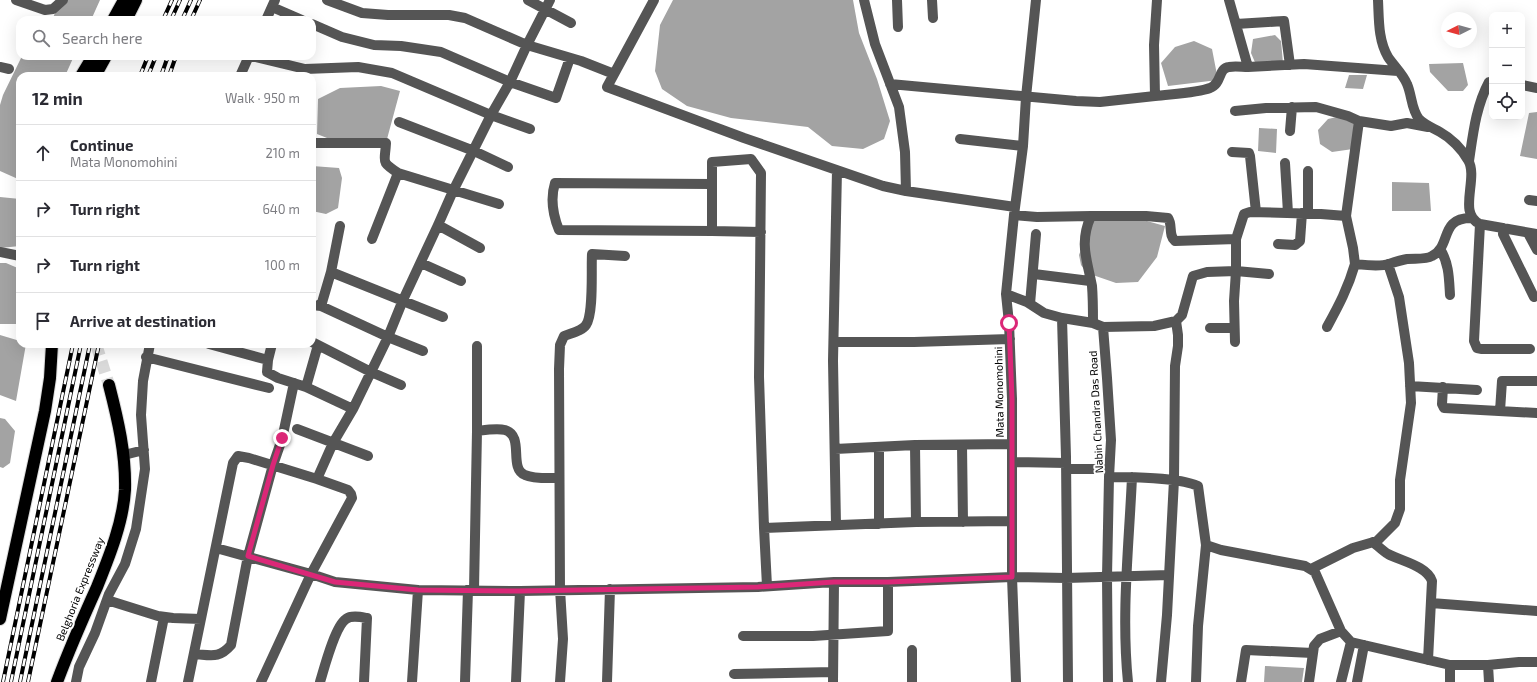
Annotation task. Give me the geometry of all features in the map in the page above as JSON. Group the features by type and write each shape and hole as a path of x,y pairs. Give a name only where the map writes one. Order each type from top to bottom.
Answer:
{"highway":[{"path":"115,16 124,0"},
{"path":"128,16 136,0"},
{"path":"83,72 91,60"},
{"path":"97,72 104,60"},
{"path":"0,620 45,411 50,378 52,348"},
{"name":"Belghoria Expressway","path":"57,682 108,559 118,526 125,492 124,455 120,427 109,385"}],"street":[{"path":"16,0 46,10 53,9 63,0"},
{"path":"327,0 362,13 388,15 449,15 464,18 527,45 582,61 611,72"},
{"path":"528,0 548,5 571,22"},
{"path":"654,0 611,72 606,88 883,186 1014,211 1037,217 1146,216 1168,218 1172,237 1175,241 1236,239"},
{"path":"864,0 875,44 899,106 905,152 906,191"},
{"path":"898,0 898,27"},
{"path":"932,0 933,18"},
{"path":"1014,211 1023,146 1026,97 1036,0"},
{"path":"1155,96 1154,45 1157,0"},
{"path":"1229,0 1248,67"},
{"path":"1378,0 1383,46 1407,84 1416,114 1425,124 1449,137 1469,161"},
{"path":"268,16 274,3 295,16"},
{"path":"317,479 333,443 353,409 388,337 403,300 453,191 548,5"},
{"path":"1236,24 1284,20 1290,65"},
{"path":"316,26 342,37 374,44 401,46 441,52 510,82 556,98 570,58"},
{"path":"242,72 248,60"},
{"path":"267,60 305,69 358,67 392,73 491,115 530,129"},
{"path":"890,84 1026,97 1100,102 1208,89 1218,83 1221,72 1224,68 1229,67 1304,64 1398,71"},
{"path":"1489,84 1482,95 1474,128 1469,161 1471,176 1469,206 1471,218 1480,224 1532,233 1537,250"},
{"path":"1525,86 1537,88"},
{"path":"1290,131 1292,107"},
{"path":"1235,110 1316,107 1348,116 1359,121 1391,126 1407,123 1432,127"},
{"path":"1326,326 1343,297 1355,264 1346,216 1359,121"},
{"path":"399,122 474,151 508,167"},
{"path":"960,139 1023,146"},
{"path":"316,143 386,143 384,162 398,173 499,204"},
{"path":"1232,152 1249,153 1256,212"},
{"path":"712,231 712,162 751,159 761,172 759,377 767,586"},
{"path":"1284,163 1288,213"},
{"path":"836,525 834,342 837,170"},
{"path":"1278,244 1295,245 1300,241 1305,213 1308,171"},
{"path":"372,239 398,173"},
{"path":"712,184 555,183 553,190 553,215 559,230 761,232"},
{"name":"Mata Monomohini","path":"1014,211 1006,294 1010,339 1012,577 1016,682"},
{"path":"1235,342 1234,301 1236,239 1244,214 1256,212 1346,216"},
{"name":"Nabin Chandra Das Road","path":"1091,216 1086,226 1084,241 1085,256 1107,378 1110,440 1109,473 1132,477 1174,480 1191,483 1198,486 1206,545"},
{"path":"1355,264 1388,264 1407,259 1433,256 1440,249 1448,229 1454,221 1462,218 1471,218"},
{"path":"1480,224 1474,341 1478,348 1482,349 1530,349"},
{"path":"438,225 480,248"},
{"path":"340,226 331,272 317,306 423,351"},
{"path":"1503,228 1503,234 1534,297"},
{"path":"1030,304 1034,274 1036,234"},
{"path":"1440,249 1445,257 1448,269 1450,294"},
{"path":"0,252 16,255"},
{"path":"560,682 563,639 560,589 560,345 564,336 578,331 586,326 590,314 592,254 625,256"},
{"path":"421,263 461,281"},
{"path":"1311,569 1353,548 1376,541 1395,523 1400,509 1400,480 1411,403 1409,363 1398,297 1388,264"},
{"path":"1006,294 1030,304 1044,313 1062,318 1098,325 1154,326 1176,322 1182,315 1192,276 1207,272 1236,271 1269,274"},
{"path":"331,272 443,317"},
{"path":"1034,274 1090,281"},
{"path":"1062,318 1066,466 1068,682"},
{"path":"1161,682 1167,615 1174,480 1174,366 1178,346 1176,322"},
{"path":"1210,328 1234,328"},
{"path":"834,342 914,342 1010,339"},
{"path":"316,344 371,372 401,385"},
{"path":"465,682 471,590 477,431 477,346"},
{"path":"76,682 79,667 95,633 107,600 125,564 136,529 145,469 141,415 143,381 149,348"},
{"path":"224,348 268,360"},
{"path":"271,348 267,372 306,387 353,409"},
{"path":"306,387 314,348"},
{"path":"146,357 269,388"},
{"path":"1500,411 1502,381 1537,381"},
{"path":"194,654 218,656 231,646 248,556 282,438 294,383"},
{"path":"1410,386 1477,390"},
{"path":"1443,388 1442,404 1444,408 1537,413"},
{"path":"297,429 368,456"},
{"path":"477,431 504,430 510,433 514,437 520,473 526,476 559,478"},
{"path":"835,449 915,445 1012,444"},
{"path":"915,445 916,522"},
{"path":"962,445 963,522"},
{"path":"879,447 879,524"},
{"path":"124,455 144,450"},
{"path":"188,682 233,463 238,456 317,479 348,490 352,494 352,498 315,575 261,682"},
{"path":"1012,462 1066,466 1109,473 1106,577 1108,682"},
{"path":"1128,682 1125,657 1132,477"},
{"path":"764,528 916,522 1012,521"},
{"path":"1373,542 1387,553 1422,569 1431,576 1428,660"},
{"path":"1196,682 1198,626 1206,545 1221,550 1305,566 1311,569 1315,572 1341,631 1351,642 1450,665 1488,665 1537,662"},
{"path":"216,548 315,575 335,582 418,590 520,591 767,586 834,582 888,582 1012,577 1066,578 1169,575"},
{"path":"734,674 833,677 834,582"},
{"path":"743,636 834,635 888,632 888,582"},
{"path":"607,682 610,589"},
{"path":"412,682 418,590"},
{"path":"516,682 520,591"},
{"path":"107,600 164,617 201,619"},
{"path":"1431,603 1537,611"},
{"path":"151,682 164,617"},
{"path":"320,682 338,628 346,619 352,617 367,618 364,682"},
{"path":"1309,682 1314,646 1320,639 1341,631"},
{"path":"1342,682 1351,642"},
{"path":"1357,682 1364,645"},
{"path":"912,650 912,682"},
{"path":"1241,682 1246,650 1313,653"},
{"path":"1450,665 1450,682"},
{"path":"1488,665 1489,682"}],"shaded area":[{"path":"66,0 100,0 93,16 54,16"},
{"path":"673,0 853,0 859,33 877,79 890,121 884,139 863,149 832,146 808,127 731,118 687,106 662,89 655,71 660,25"},
{"path":"1275,35 1281,41 1283,63 1257,67 1251,53 1253,39"},
{"path":"1194,41 1212,49 1218,80 1168,86 1161,63 1175,47"},
{"path":"20,60 72,60 67,72 16,72 16,178 0,171 0,105 3,95"},
{"path":"1463,63 1468,85 1463,91 1448,91 1430,72 1429,64"},
{"path":"1349,75 1367,75 1363,89 1345,88"},
{"path":"381,86 400,91 387,139 332,140 317,134 318,99 340,88"},
{"path":"1537,112 1537,159 1520,156 1529,113"},
{"path":"1341,116 1354,121 1353,149 1332,152 1320,144 1318,130 1328,119"},
{"path":"1259,128 1277,129 1276,153 1258,151"},
{"path":"316,166 339,168 342,178 338,208 326,214 316,212"},
{"path":"1392,182 1429,183 1431,211 1392,211"},
{"path":"0,197 16,199 16,246 0,248"},
{"path":"1094,214 1125,215 1165,226 1157,257 1138,282 1116,283 1087,273 1081,265 1079,255"},
{"path":"0,263 6,263 16,267 16,324 0,324"},
{"path":"0,335 16,340 16,348 25,348 16,401 0,395"},
{"path":"0,418 5,419 15,431 10,463 3,468 0,467"},
{"path":"1265,666 1304,668 1302,682 1264,682"}],"tunnel":[{"path":"97,348 109,385"}],"railway":[{"path":"165,16 172,0"},
{"path":"173,16 180,0"},
{"path":"184,16 191,0"},
{"path":"193,16 200,0"},
{"path":"142,72 146,60"},
{"path":"150,72 154,60"},
{"path":"162,72 167,60"},
{"path":"170,72 175,60"},
{"path":"3,682 72,348"},
{"path":"11,682 80,348"},
{"path":"20,682 89,348"},
{"path":"28,682 98,348"}],"route":[{"path":"282,438 248,556 335,582 418,590 520,591 560,589 758,587 814,582 888,582 1012,577 1012,399 1009,323"}]}
